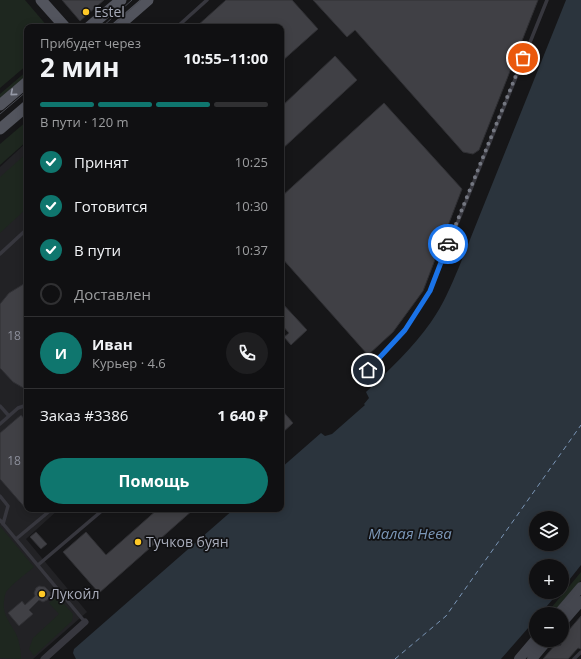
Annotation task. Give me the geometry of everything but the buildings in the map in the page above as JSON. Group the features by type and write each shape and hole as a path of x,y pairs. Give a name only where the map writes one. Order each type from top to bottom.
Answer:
{"main road":[{"path":"93,24 121,0"},
{"path":"120,24 148,0"},
{"path":"44,1 63,24"},
{"path":"0,105 24,85"},
{"path":"0,129 24,109"},
{"path":"564,607 581,586"},
{"path":"569,617 579,607"},
{"path":"519,659 529,647"},
{"path":"532,659 546,647"}],"street":[{"path":"44,659 85,622"}],"lane":[{"path":"180,24 207,0"},
{"path":"368,370 405,330 430,291 547,0"},
{"path":"0,254 24,232"},
{"path":"0,406 9,416"},
{"path":"0,424 18,408 24,406"},
{"path":"0,496 8,506 3,524"},
{"path":"16,539 48,512"},
{"path":"38,565 100,512"},
{"path":"0,520 85,622"},
{"path":"575,657 581,652"}],"shaded area":[{"path":"0,0 25,0 45,24 24,24 24,68 0,88"},
{"path":"24,74 24,78 0,98 0,94"},
{"path":"24,124 24,144 0,165 0,144"},
{"path":"24,145 24,512 56,512 26,539 87,612 33,659 0,659 0,167"},
{"path":"24,156 24,211 0,233 0,177"},
{"path":"0,526 34,567 6,592 4,599 5,614 18,638 21,659 0,658"},
{"path":"581,572 581,580 569,594 569,586"},
{"path":"57,596 73,614 72,621 34,656 29,649 33,638 59,614 49,603"},
{"path":"558,599 565,599 558,607 552,607"}],"water":[{"name":"Малая Нева","path":"566,0 581,0 581,565 569,580 569,559 529,559 529,599 553,599 546,607 529,607 529,627 501,659 76,659 73,653 74,649 231,512 284,512 284,465 321,433 325,436 332,434 365,405 364,404 369,398 366,392 409,350 424,332 443,302 459,267"}],"ferry route":[{"path":"395,659 446,616 581,425"}],"tram line":[{"path":"105,24 132,0"},
{"path":"114,24 141,0"},
{"path":"0,114 24,94"}],"way so far":[{"path":"448,244 523,58"}],"place":[{"name":"Estel","path":"86,12"},
{"name":"Тучков буян","path":"138,542"},
{"name":"Лукойл","path":"42,594"}],"route":[{"path":"368,370 405,330 430,291 448,244"}]}
